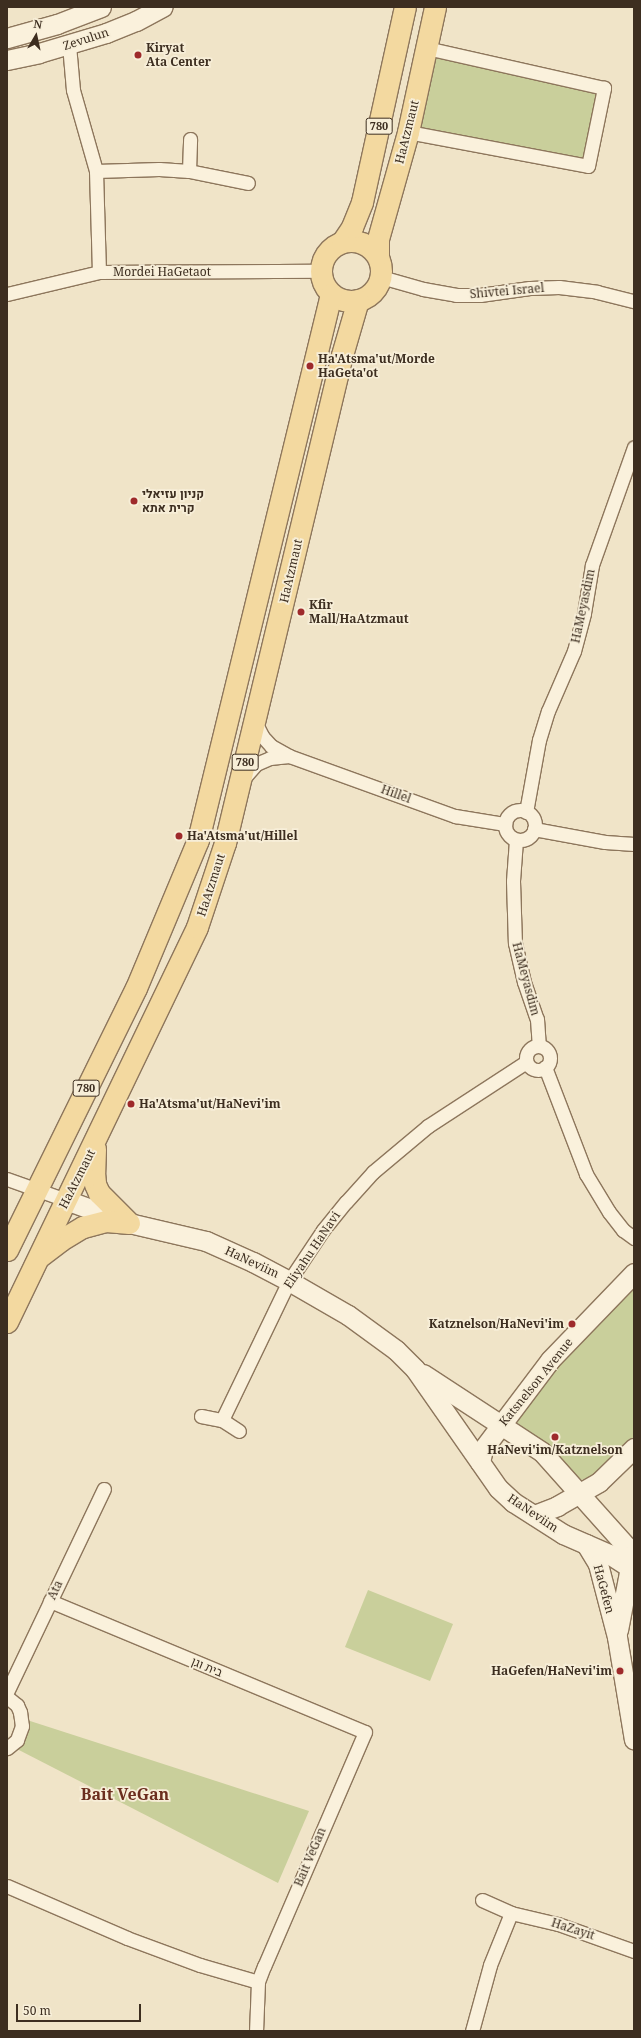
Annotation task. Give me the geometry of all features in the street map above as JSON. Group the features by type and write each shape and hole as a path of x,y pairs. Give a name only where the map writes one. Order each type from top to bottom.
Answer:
{"main road":[{"name":"780","path":"342,242 352,227 362,202 405,7"},
{"name":"HaAtzmaut","path":"378,255 378,239 408,132 435,7"},
{"path":"359,241 367,244 378,255 382,267 381,277 373,292 358,300 344,300 331,294 322,280 320,271 326,253 333,246 342,242 359,241"},
{"name":"780","path":"7,1250 136,988 198,840 331,294"},
{"name":"HaAtzmaut","path":"7,1322 97,1138 197,927 225,843 342,355 358,300"},
{"path":"97,1138 94,1158 95,1184 108,1204 129,1223"},
{"path":"38,1257 61,1240 84,1227 106,1221 129,1223"}],"street":[{"name":"Zevulun","path":"7,38 57,24 101,7"},
{"name":"Zevulun","path":"7,60 69,45 136,21 162,7"},
{"path":"69,45 73,90 96,171 99,272"},
{"path":"408,132 588,166 604,88 426,48"},
{"path":"189,171 190,139"},
{"path":"96,171 160,168 189,171 248,182"},
{"name":"Mordei HaGetaot","path":"7,294 99,272 320,271"},
{"name":"Shivtei Israel","path":"381,277 423,289 456,295 480,295 530,288 559,287 596,292 634,301"},
{"name":"HaMeyasdim","path":"526,812 539,740 548,710 574,651 584,613 592,564 634,447"},
{"name":"Hillel","path":"255,722 262,736 271,746 289,756 455,816 505,824"},
{"name":"Hillel","path":"240,783 256,764 270,758 289,756"},
{"path":"526,812 534,820 534,829 527,838 516,840 508,836 505,824 508,816 512,813 526,812"},
{"path":"534,829 605,842 634,844"},
{"name":"HaMeyasdim","path":"516,840 513,881 515,943 524,982 537,1019 539,1046"},
{"path":"539,1046 544,1048 549,1055 549,1062 545,1067 535,1070 526,1062 526,1054 529,1050 539,1046"},
{"name":"Eliyahu HaNavi","path":"222,1420 290,1281 323,1230 373,1172 428,1126 526,1062"},
{"path":"545,1067 586,1174 609,1212 623,1230 634,1238"},
{"path":"7,1179 66,1200"},
{"name":"HaNeviim","path":"66,1200 129,1223 206,1241 290,1281 348,1315 396,1350 415,1369 498,1488 513,1502 563,1534 609,1554 632,1561"},
{"name":"Katsnelson Avenue","path":"480,1462 483,1449 500,1424 550,1360 634,1273"},
{"name":"HaNeviim","path":"415,1369 542,1452 579,1494 632,1561"},
{"path":"200,1416 222,1420 238,1431"},
{"path":"534,1515 557,1506 603,1479 634,1448"},
{"name":"Ata","path":"7,1692 104,1489"},
{"name":"HaGefen","path":"586,1544 598,1564 618,1629 634,1740"},
{"name":"HaGefen","path":"618,1629 632,1561"},
{"name":"Bait VeGan","path":"50,1601 365,1732 310,1855 258,1982 256,2031"},
{"path":"618,1629 626,1607 634,1603"},
{"path":"7,1697 17,1705 20,1712 22,1726 17,1740 7,1748"},
{"path":"7,1886 126,1938 200,1965 258,1982"},
{"name":"HaZayit","path":"482,1900 511,1912 558,1924 634,1950"},
{"path":"472,2031 490,1965 511,1912"}],"green space":[{"path":"436,53 599,92 585,159 418,127"},
{"path":"634,1275 634,1437 601,1473 578,1481 513,1425 536,1387"},
{"path":"368,1590 453,1624 430,1681 345,1647"},
{"path":"27,1720 309,1811 278,1883 15,1748"}],"place":[{"name":"Kiryat Ata Center","path":"138,55"},
{"name":"Ha'Atsma'ut/Morde HaGeta'ot","path":"310,366"},
{"name":"קניון עזיאלי קרית אתא","path":"134,501"},
{"name":"Kfir Mall/HaAtzmaut","path":"301,612"},
{"name":"Ha'Atsma'ut/Hillel","path":"179,836"},
{"name":"Ha'Atsma'ut/HaNevi'im","path":"131,1104"},
{"name":"Katznelson/HaNevi'im","path":"572,1324"},
{"name":"HaNevi'im/Katznelson","path":"555,1437"},
{"name":"HaGefen/HaNevi'im","path":"620,1671"}],"district":[{"name":"Bait VeGan","path":"125,1794"}]}
